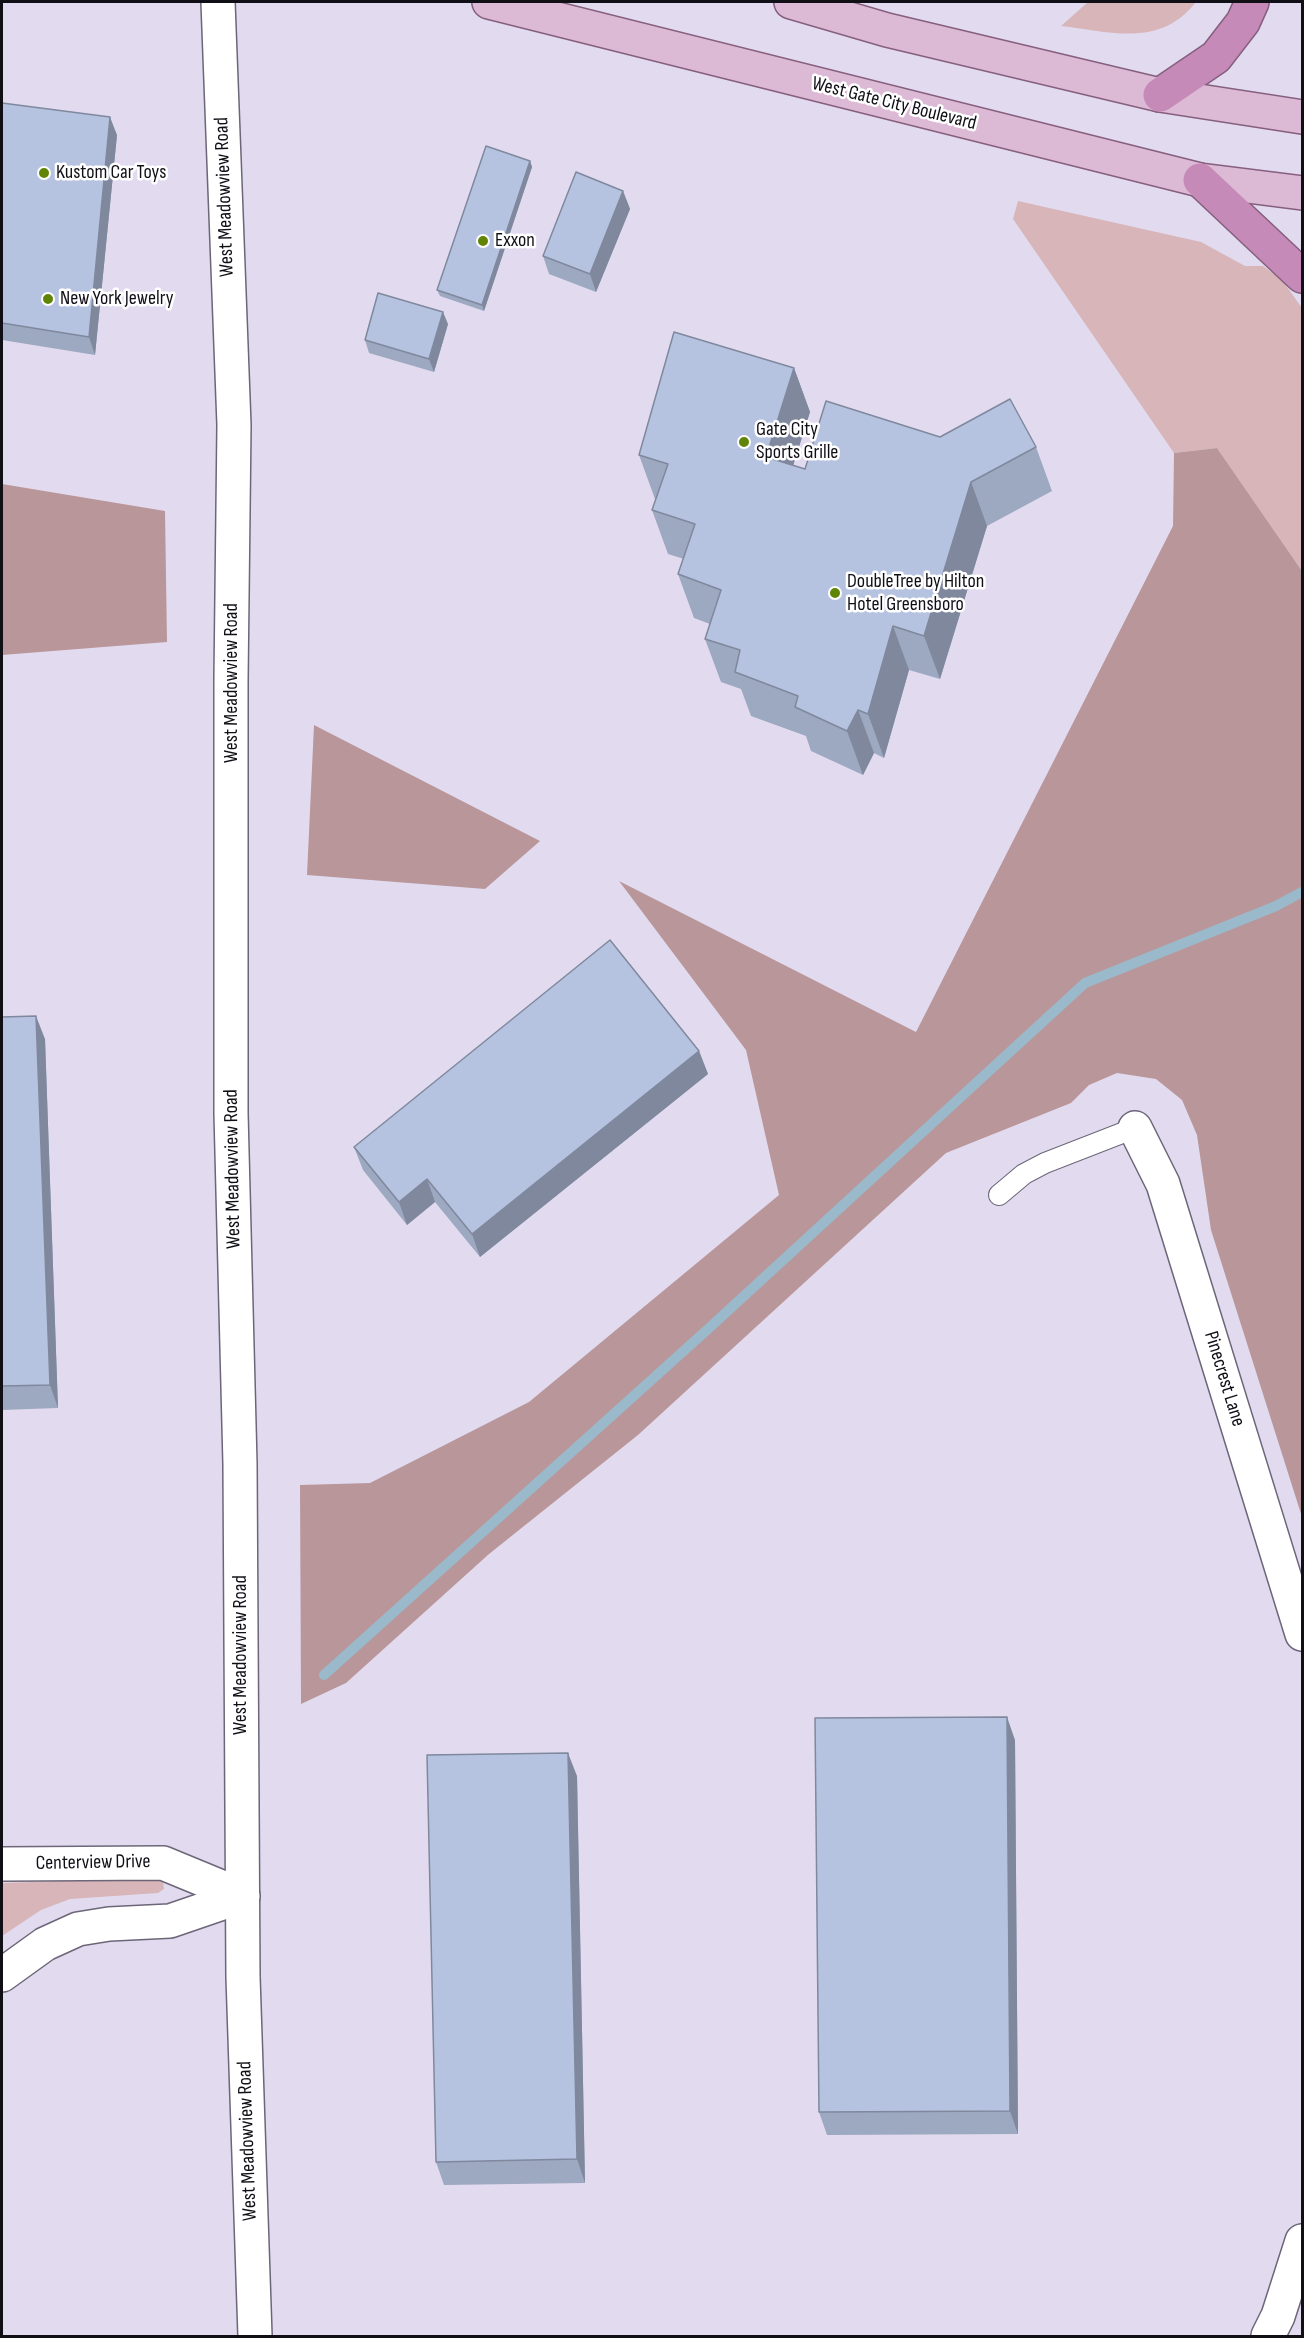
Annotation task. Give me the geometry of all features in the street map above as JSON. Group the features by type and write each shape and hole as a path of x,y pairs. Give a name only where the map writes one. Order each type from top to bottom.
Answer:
{"highway":[{"path":"1160,96 1216,57 1243,22 1252,2"},
{"path":"1200,180 1302,276"}],"main road":[{"name":"West Gate City Boulevard","path":"489,2 1200,180 1302,193"},
{"path":"791,2 887,30 1160,96 1302,117"}],"street":[{"name":"West Meadowview Road","path":"218,2 234,426 231,680 231,1113 240,1464 246,2092 255,2337"},
{"name":"Pinecrest Lane","path":"1135,1128 1163,1184 1302,1634"},
{"name":"Centerview Drive","path":"2,1864 163,1863 243,1896"},
{"path":"2,1975 45,1944 78,1929 109,1924 170,1921 243,1896"},
{"path":"1283,2324 1302,2241"}],"lane":[{"path":"999,1195 1024,1174 1045,1163 1135,1128"}],"shaded area":[{"path":"1088,2 1196,2 1182,16 1167,26 1151,31 1134,34 1116,33 1061,26"},
{"path":"1018,201 1201,242 1245,266 1263,266 1282,280 1302,308 1302,571 1217,448 1174,453 1013,219"},
{"path":"1217,448 1302,571 1302,1517 1211,1230 1197,1135 1182,1100 1156,1079 1117,1073 1089,1085 1071,1103 946,1153 638,1435 489,1554 346,1683 301,1704 300,1485 370,1483 529,1402 779,1195 746,1050 619,881 916,1032 1173,526 1174,453"},
{"path":"2,484 165,511 167,642 2,655"},
{"path":"314,725 540,841 485,889 307,875"},
{"path":"158,1878 163,1881 164,1889 158,1893 70,1899 41,1910 2,1936 2,1883"}],"building":[{"path":"2,103 110,117 89,337 2,323"},
{"name":"Exxon","path":"486,146 530,161 482,305 437,290"},
{"path":"576,172 623,191 590,274 543,256"},
{"path":"378,293 443,312 429,359 365,340"},
{"name":"DoubleTree by Hilton Hotel Greensboro","path":"674,332 794,368 766,457 805,469 826,401 940,437 1010,399 1036,447 971,482 924,636 893,626 868,714 858,710 847,731 795,707 798,696 735,672 740,650 705,639 721,590 678,574 695,524 652,510 668,464 639,455"},
{"path":"610,940 699,1051 472,1234 427,1179 399,1202 354,1147"},
{"path":"36,1016 50,1385 2,1386 2,1017"},
{"path":"1007,1717 1010,2111 819,2112 815,1718"},
{"path":"568,1753 577,2159 436,2162 427,1755"}],"waterway":[{"path":"324,1675 708,1329 1085,983 1276,906 1302,892"}],"place":[{"name":"Kustom Car Toys","path":"44,173"},
{"name":"Exxon","path":"483,241"},
{"name":"New York Jewelry","path":"48,299"},
{"name":"Gate City Sports Grille","path":"744,442"},
{"name":"DoubleTree by Hilton Hotel Greensboro","path":"835,593"}]}
